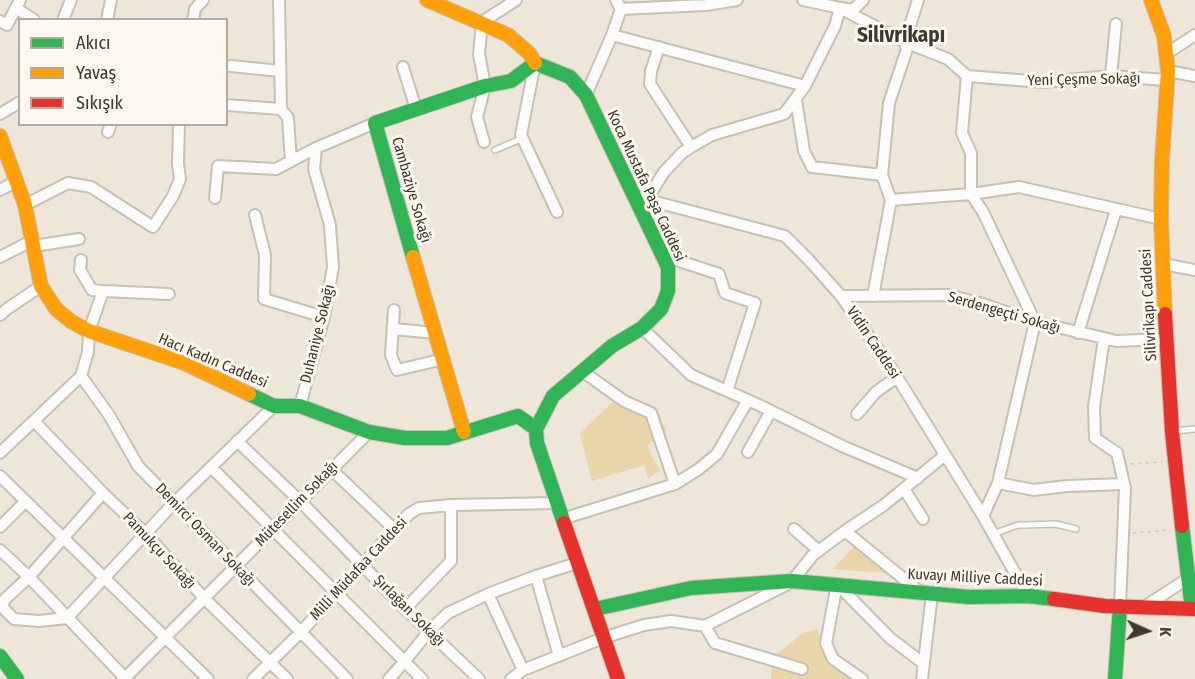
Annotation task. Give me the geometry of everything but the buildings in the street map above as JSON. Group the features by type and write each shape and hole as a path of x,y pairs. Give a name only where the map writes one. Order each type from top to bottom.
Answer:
{"street":[{"path":"64,18 70,0"},
{"path":"107,18 111,0"},
{"path":"193,18 195,9 203,0"},
{"path":"279,0 281,109 288,118 291,161"},
{"path":"427,0 508,35 529,53 535,63 522,136 557,212"},
{"path":"482,22 516,0"},
{"path":"586,95 612,35 619,5 737,0"},
{"path":"803,0 841,4 853,10 863,0"},
{"path":"873,296 891,200 882,175 889,104 907,49 905,42 918,0"},
{"name":"Silivrikapı Caddesi","path":"1151,0 1164,36 1166,54 1161,219 1166,339 1172,432 1187,579 1194,609"},
{"path":"0,21 7,25 18,4 32,18"},
{"path":"841,4 905,42 948,60 967,76 962,133 971,153 970,194 983,212 1035,322 998,483 983,516"},
{"path":"648,198 664,172 691,147 712,135 784,114 805,86 835,26 841,4"},
{"path":"482,22 479,54 485,86 477,117 484,142"},
{"path":"1111,76 1116,24"},
{"path":"612,35 805,86"},
{"path":"1166,54 1195,35"},
{"path":"659,47 651,71 650,84 691,147"},
{"name":"Cambaziye Sokağı","path":"464,432 375,123 485,86 511,81 535,63"},
{"name":"Koca Mustafa Paşa Caddesi","path":"535,63 570,77 586,95 668,267 668,291 660,309 642,328 612,346 553,396 536,429"},
{"path":"231,66 280,70"},
{"path":"403,67 416,110"},
{"name":"Yeni Çeşme Sokağı","path":"967,76 1043,82 1111,76 1195,76"},
{"path":"796,100 804,151 812,167 882,175"},
{"path":"0,114 18,103"},
{"path":"228,105 281,109"},
{"path":"215,198 218,166 276,169 316,148 375,123"},
{"path":"25,205 68,183 91,187 153,226 173,196 180,179 179,126"},
{"name":"Hacı Kadın Caddesi","path":"0,136 25,205 41,286 56,309 72,322 89,331 184,363 274,406 300,406 369,432 405,438 447,438 518,416 536,429"},
{"name":"Duhaniye Sokağı","path":"300,406 324,317 333,267 330,225 314,169 316,148"},
{"path":"0,190 17,181"},
{"path":"891,200 970,194 1019,187 1161,219"},
{"name":"Vidin Caddesi","path":"633,196 648,198 785,236 841,296 897,377 983,516 1028,596"},
{"path":"1078,333 1116,210"},
{"path":"255,215 265,255 264,299 324,317"},
{"path":"0,257 34,243 79,239"},
{"path":"661,255 719,274 725,293 755,303 727,392"},
{"path":"81,260 80,270 92,290 170,294"},
{"path":"1163,264 1195,270"},
{"path":"0,315 41,286"},
{"path":"0,453 81,376 88,352 89,331 103,291"},
{"name":"Serdengeçti Sokağı","path":"841,296 948,295 1035,322 1104,339 1166,339"},
{"path":"394,310 391,355 397,370 444,359"},
{"path":"642,328 691,375 842,446 918,478"},
{"path":"394,329 435,333"},
{"path":"1104,339 1094,407 1095,438 1117,453 1124,484 1115,679"},
{"path":"582,371 624,401 651,413 675,484"},
{"name":"Demirci Osman Sokağı","path":"81,376 109,415 138,466 347,679"},
{"path":"857,414 876,392 897,377"},
{"path":"562,519 675,484 717,454 748,400"},
{"path":"103,494 29,577 5,599 2,608 14,619 39,621 67,618 173,504 274,406"},
{"path":"748,452 771,411"},
{"name":"Pamukçu Sokağı","path":"34,421 103,494 145,533 204,598 286,679"},
{"path":"536,429 537,443 618,679"},
{"name":"Mütesellim Sokağı","path":"124,679 369,432"},
{"name":"Şırlağan Sokağı","path":"237,441 300,501 405,609 479,679"},
{"path":"511,679 523,670 603,638 644,625 670,621 705,626 792,581 819,551 884,505 945,455"},
{"path":"212,468 272,531 422,679"},
{"path":"331,469 395,530"},
{"path":"0,476 24,502 64,537 208,679"},
{"path":"998,483 1034,490 1124,484"},
{"path":"904,489 923,519"},
{"path":"0,527 24,502"},
{"name":"Milli Müdafaa Caddesi","path":"253,679 301,632 335,592 409,514 419,508 451,505 558,503"},
{"path":"405,609 451,561 451,505"},
{"path":"794,529 819,551"},
{"path":"845,531 926,593 922,679"},
{"path":"0,550 29,577 124,679"},
{"path":"388,679 405,662 429,631 448,613 488,594 577,563"},
{"path":"536,576 559,656"},
{"path":"1144,607 1187,579"},
{"name":"Kuvayı Milliye Caddesi","path":"595,609 691,588 792,581 969,597 1028,596 1120,606 1194,609"},
{"path":"837,584 890,638 924,664"},
{"path":"837,584 826,643 832,659 862,679"},
{"path":"488,594 523,670"},
{"path":"705,626 714,642 802,669"},
{"path":"0,658 17,679"}],"lane":[{"path":"495,150 522,136"},
{"path":"1172,432 1195,429"},
{"path":"993,534 1018,525 1056,524 1076,529"}],"path":[{"path":"1120,464 1175,461"},
{"path":"1123,533 1182,530"}],"shaded area":[{"path":"617,398 648,414 656,406 666,431 647,446 660,471 648,478 644,465 592,481 580,433"},
{"path":"857,543 896,574 833,569"},
{"path":"817,629 829,660 858,679 771,679 772,658 802,634"}],"traffic: fast":[{"path":"535,63 570,77 586,95 668,267 668,291 661,309 642,328 612,346 553,396 536,429 537,443 564,523"},
{"path":"413,257 375,123 485,86 511,81 535,63"},
{"path":"249,394 274,406 300,406 369,432 405,438 447,438 518,416 536,429"},
{"path":"1182,526 1192,609"},
{"path":"595,609 691,588 792,581 969,597 1028,596 1054,599"},
{"path":"1115,679 1120,606"},
{"path":"0,656 17,679"}],"traffic: slow":[{"path":"427,0 508,35 529,53 535,63"},
{"path":"1151,0 1164,36 1168,71 1161,219 1165,314"},
{"path":"0,136 25,205 41,286 56,309 72,322 89,331 184,363 249,394"},
{"path":"413,257 464,432"}],"traffic: jam":[{"path":"1165,314 1172,432 1182,526"},
{"path":"564,523 618,679"},
{"path":"1054,599 1105,606 1195,609"}],"district":[{"name":"Silivrikapı","path":"901,36"}]}
